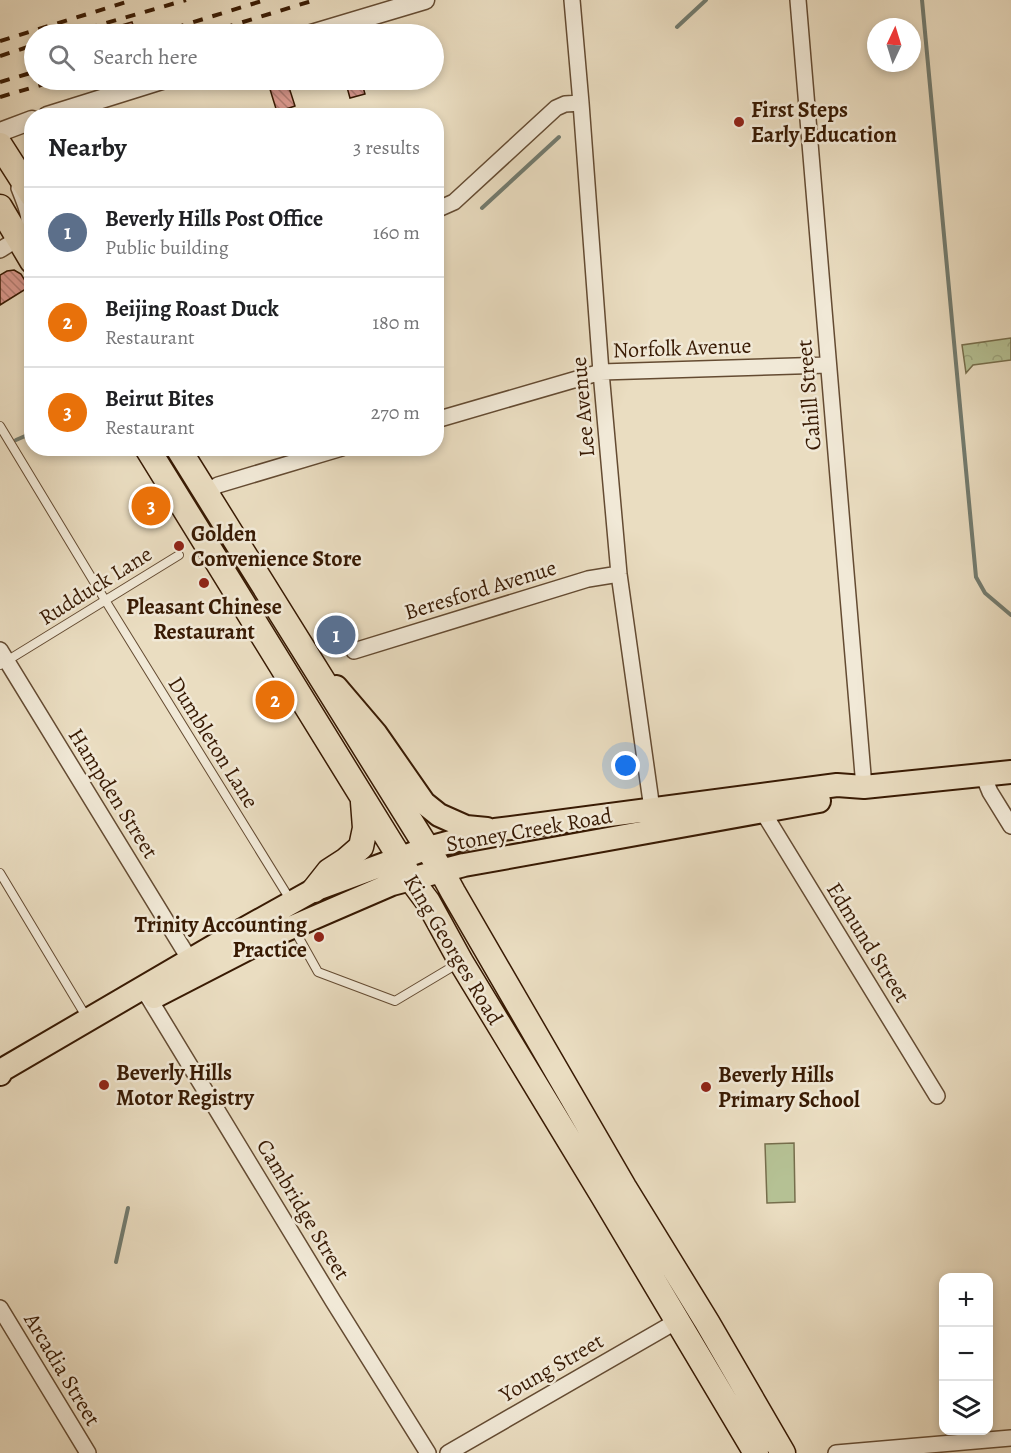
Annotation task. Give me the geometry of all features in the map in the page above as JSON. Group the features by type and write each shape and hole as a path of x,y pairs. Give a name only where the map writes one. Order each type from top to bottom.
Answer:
{"highway":[{"path":"4,151 24,182"},
{"path":"0,207 9,244 24,255"},
{"name":"King Georges Road","path":"152,456 428,902 461,962 756,1453"},
{"name":"King Georges Road","path":"183,456 428,848 624,1187 707,1322 783,1453"},
{"path":"314,890 329,871 362,847 365,828 363,799"}],"main road":[{"path":"311,662 339,690 376,734 424,802 439,815 466,827 495,830"},
{"name":"Stoney Creek Road","path":"0,1074 2,1070 88,1019 392,884 405,868 428,848 495,830 652,809 837,785 864,787 1011,772"},
{"name":"Stoney Creek Road","path":"0,1080 9,1080 146,994 190,960 314,890 405,868 441,870 763,812 840,797 864,787"}],"street":[{"path":"344,24 424,0"},
{"name":"Lee Avenue","path":"572,0 619,574 652,809"},
{"name":"Cahill Street","path":"798,0 864,787"},
{"path":"93,108 137,90"},
{"path":"444,207 454,202 556,108 565,104 581,103"},
{"path":"0,132 24,123"},
{"path":"4,151 24,201"},
{"path":"9,244 24,232"},
{"name":"Norfolk Avenue","path":"444,418 601,372 828,365"},
{"path":"206,493 218,485 315,456"},
{"name":"Beresford Avenue","path":"354,651 588,579 619,574"},
{"name":"Hampden Street","path":"2,659 190,960"},
{"path":"983,775 990,792 1011,826"},
{"name":"Edmund Street","path":"763,812 937,1096"},
{"name":"Cambridge Street","path":"146,994 428,1453"},
{"name":"Arcadia Street","path":"0,1308 88,1453"},
{"name":"Young Street","path":"448,1453 677,1321"},
{"path":"836,1453 1011,1438"},
{"path":"428,1453 439,1453"}],"lane":[{"name":"Dumbleton Lane","path":"0,426 291,903"},
{"name":"Rudduck Lane","path":"2,659 179,555"},
{"path":"0,873 88,1019"},
{"path":"293,926 318,972 395,1001 461,962"}],"green space":[{"path":"1011,338 1011,360 973,365 966,373 962,345"},
{"path":"794,1143 795,1202 767,1203 765,1144"}],"building":[{"path":"270,90 290,90 295,106 276,108"},
{"path":"348,90 364,90 365,94 350,98"},
{"path":"14,270 21,274 24,279 24,290 0,305 0,275"}],"waterway":[{"path":"677,27 706,0"},
{"path":"922,0 976,577 985,593 1011,615"},
{"path":"482,208 559,137"},
{"path":"16,440 24,436"},
{"path":"116,1262 128,1208"}],"railway":[{"path":"55,24 133,0"},
{"path":"103,24 186,0"},
{"path":"187,24 265,0"},
{"path":"237,24 315,0"},
{"path":"0,41 24,34"},
{"path":"0,56 24,48"},
{"path":"0,82 24,75"},
{"path":"0,97 24,90"}],"place":[{"name":"First Steps Early Education","path":"739,122"},
{"name":"Beirut Bites","path":"151,506"},
{"name":"Golden Convenience Store","path":"179,546"},
{"name":"Pleasant Chinese Restaurant","path":"204,583"},
{"name":"Beverly Hills Post Office","path":"336,635"},
{"name":"Beijing Roast Duck","path":"275,700"},
{"name":"Trinity Accounting Practice","path":"319,937"},
{"name":"Beverly Hills Motor Registry","path":"104,1085"},
{"name":"Beverly Hills Primary School","path":"706,1087"}]}
